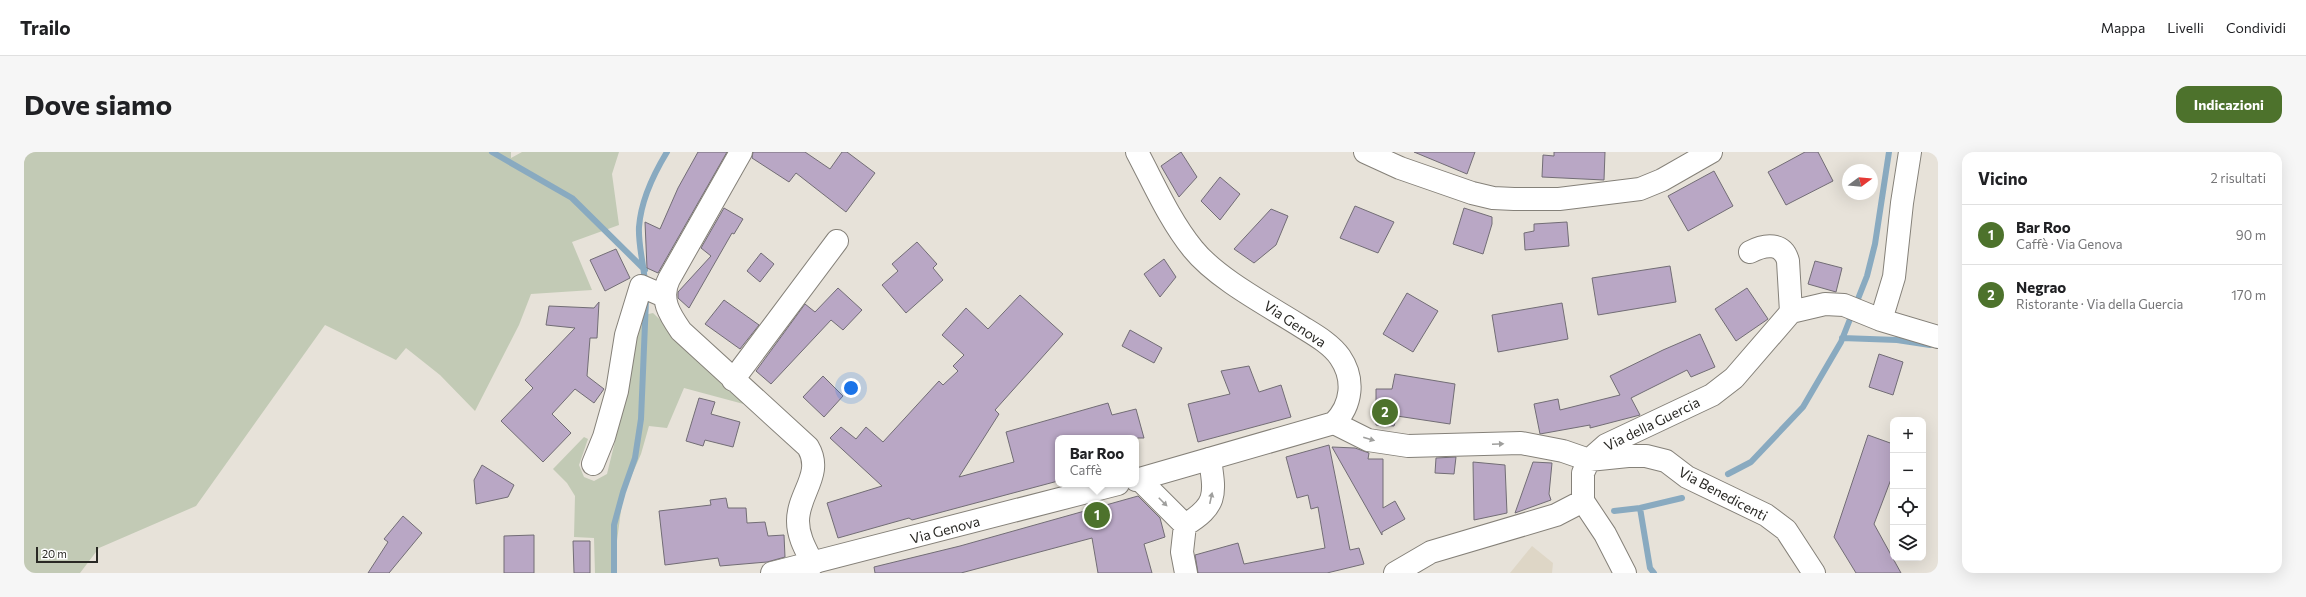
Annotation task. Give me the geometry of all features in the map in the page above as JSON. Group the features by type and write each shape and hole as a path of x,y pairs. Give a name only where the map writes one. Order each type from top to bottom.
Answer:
{"street":[{"path":"652,292 669,279 740,152"},
{"name":"Via Genova","path":"1137,152 1173,219 1194,250 1221,275 1321,339 1340,357 1347,371 1350,395 1344,411 1334,423"},
{"path":"1365,152 1400,168 1472,193 1507,199 1559,199 1640,189 1662,180 1711,152"},
{"path":"1881,320 1894,277 1902,203 1910,152"},
{"path":"733,380 837,241"},
{"path":"1750,252 1769,246 1777,246 1786,254 1788,261 1791,312 1825,304 1844,306 1881,320 1938,337"},
{"path":"593,464 612,406 626,335 640,286 652,292 682,331 733,380 808,447 812,454 814,467 804,495 798,521 802,542 813,564"},
{"name":"Via della Guercia","path":"1334,423 1368,440 1408,446 1521,443 1563,451 1589,460 1606,445 1712,395 1734,378 1791,312"},
{"path":"1139,479 1334,423"},
{"name":"Via Benedicenti","path":"1589,460 1628,456 1646,456 1666,461 1687,477 1766,515 1786,530 1814,573"},
{"path":"1186,525 1206,511 1212,501 1213,480 1210,459"},
{"path":"1589,460 1583,473 1583,501 1605,534 1625,573"},
{"path":"1139,480 1186,525 1184,563 1174,573"},
{"name":"Via Genova","path":"772,573 813,564 1107,487"},
{"path":"1395,573 1431,552 1556,515 1583,501"}],"shaded area":[{"path":"1532,546 1553,563 1552,573 1510,573"}],"green space":[{"path":"24,152 511,152 511,158 522,152 619,152 612,174 619,225 572,242 592,290 531,294 519,325 475,411 440,375 406,348 396,360 325,325 196,506 99,548 80,573 24,573"},
{"path":"653,313 751,406 684,388 667,428 649,426 641,454 623,495 615,556 616,573 595,573 594,538 574,537 575,496 567,483 553,469 584,437 588,439 579,465 584,477 594,481 607,474 628,388 637,335 644,315"}],"building":[{"path":"698,152 727,152 658,273 647,268 645,222 660,229 678,188"},
{"path":"753,152 805,152 830,169 842,152 847,152 875,173 846,212 796,173 789,182 752,158"},
{"path":"1181,152 1197,177 1179,197 1161,166"},
{"path":"1414,152 1475,152 1467,174"},
{"path":"1554,152 1605,152 1604,180 1542,177 1543,155 1554,156"},
{"path":"1805,152 1818,152 1833,181 1786,205 1768,172"},
{"path":"1714,171 1733,206 1688,231 1668,196"},
{"path":"1220,177 1240,194 1220,220 1201,201"},
{"path":"1355,206 1394,222 1378,253 1340,238"},
{"path":"724,208 743,219 734,234 732,233 689,308 678,298 678,292 711,256 701,248"},
{"path":"1464,208 1492,217 1492,224 1483,254 1453,244"},
{"path":"1271,209 1288,216 1276,245 1254,263 1234,249"},
{"path":"1567,222 1569,246 1525,250 1524,233 1534,231 1534,224"},
{"path":"917,242 937,264 933,268 943,280 906,313 882,285 898,271 892,264"},
{"path":"616,249 630,278 605,291 590,260"},
{"path":"761,253 774,264 760,282 747,271"},
{"path":"1164,259 1176,277 1160,297 1144,274"},
{"path":"1815,261 1842,268 1836,292 1808,284"},
{"path":"1670,266 1676,302 1598,315 1592,278"},
{"path":"838,288 862,310 843,330 831,320 771,384 756,371 805,304 815,312"},
{"path":"1747,288 1768,319 1736,341 1715,309"},
{"path":"1407,293 1438,311 1413,352 1383,334"},
{"path":"1020,295 1063,334 995,410 999,414 959,477 1014,462 1006,432 1108,403 1112,415 1136,409 1144,438 1139,438 1139,435 1055,435 1055,482 912,520 909,518 838,538 827,503 882,486 830,438 841,427 856,439 866,427 883,442 939,381 943,385 958,371 953,366 964,355 942,335 966,308 988,329"},
{"path":"724,300 759,325 740,349 705,324"},
{"path":"599,302 597,338 590,338 587,376 604,389 594,403 575,389 552,414 571,433 543,462 501,421 533,388 525,380 575,328 546,325 549,306 594,308"},
{"path":"1562,303 1568,339 1498,352 1492,315"},
{"path":"1130,330 1162,348 1154,363 1122,346"},
{"path":"1700,334 1715,367 1691,377 1687,370 1631,398 1640,415 1590,428 1590,425 1540,434 1534,404 1558,399 1560,410 1620,395 1610,376"},
{"path":"1879,354 1903,362 1893,395 1869,387"},
{"path":"1249,366 1259,392 1281,385 1291,417 1198,442 1188,404 1230,394 1221,371"},
{"path":"1395,374 1455,384 1450,424 1397,416 1394,426 1376,425 1376,389 1392,389"},
{"path":"823,376 843,396 824,417 803,397"},
{"path":"699,398 715,402 711,414 740,422 733,447 705,440 703,446 686,441"},
{"path":"1868,435 1890,443 1890,482 1874,524 1890,553 1890,561 1894,561 1901,573 1856,573 1834,537"},
{"path":"1329,445 1350,550 1359,548 1364,564 1327,573 1198,573 1195,555 1238,543 1244,564 1325,548 1318,507 1311,509 1308,495 1297,498 1286,457"},
{"path":"1332,447 1355,448 1369,453 1368,459 1383,459 1383,508 1395,501 1405,519 1382,532 1382,535"},
{"path":"1456,457 1454,474 1435,473 1436,458"},
{"path":"1473,462 1505,465 1507,513 1474,520"},
{"path":"1533,462 1552,463 1549,494 1551,500 1515,513"},
{"path":"482,465 514,485 508,497 476,504 474,480"},
{"path":"1138,496 1160,518 1165,537 1144,544 1152,573 1098,573 1092,538 961,573 875,573 874,567 960,546"},
{"path":"726,498 728,508 746,508 747,523 765,522 768,536 784,535 785,557 767,562 720,566 718,558 665,565 659,511 711,505 710,500"},
{"path":"403,516 422,533 389,573 368,573 388,542 384,539"},
{"path":"534,535 534,573 504,573 504,536"},
{"path":"573,541 590,541 590,573 574,573"}],"waterway":[{"path":"492,152 572,198 645,270"},
{"path":"645,283 639,241 640,217 648,188 667,152"},
{"path":"1728,474 1751,462 1803,407 1841,342 1867,276 1875,244 1889,152"},
{"path":"614,573 614,525 623,492 635,458 641,419 646,300"},
{"path":"1842,338 1897,340 1930,345"},
{"path":"1614,511 1640,508 1682,498"},
{"path":"1640,508 1650,568 1654,573"}],"place":[{"name":"Negrao","path":"1385,412"},
{"name":"Bar Roo","path":"1097,515"}]}
